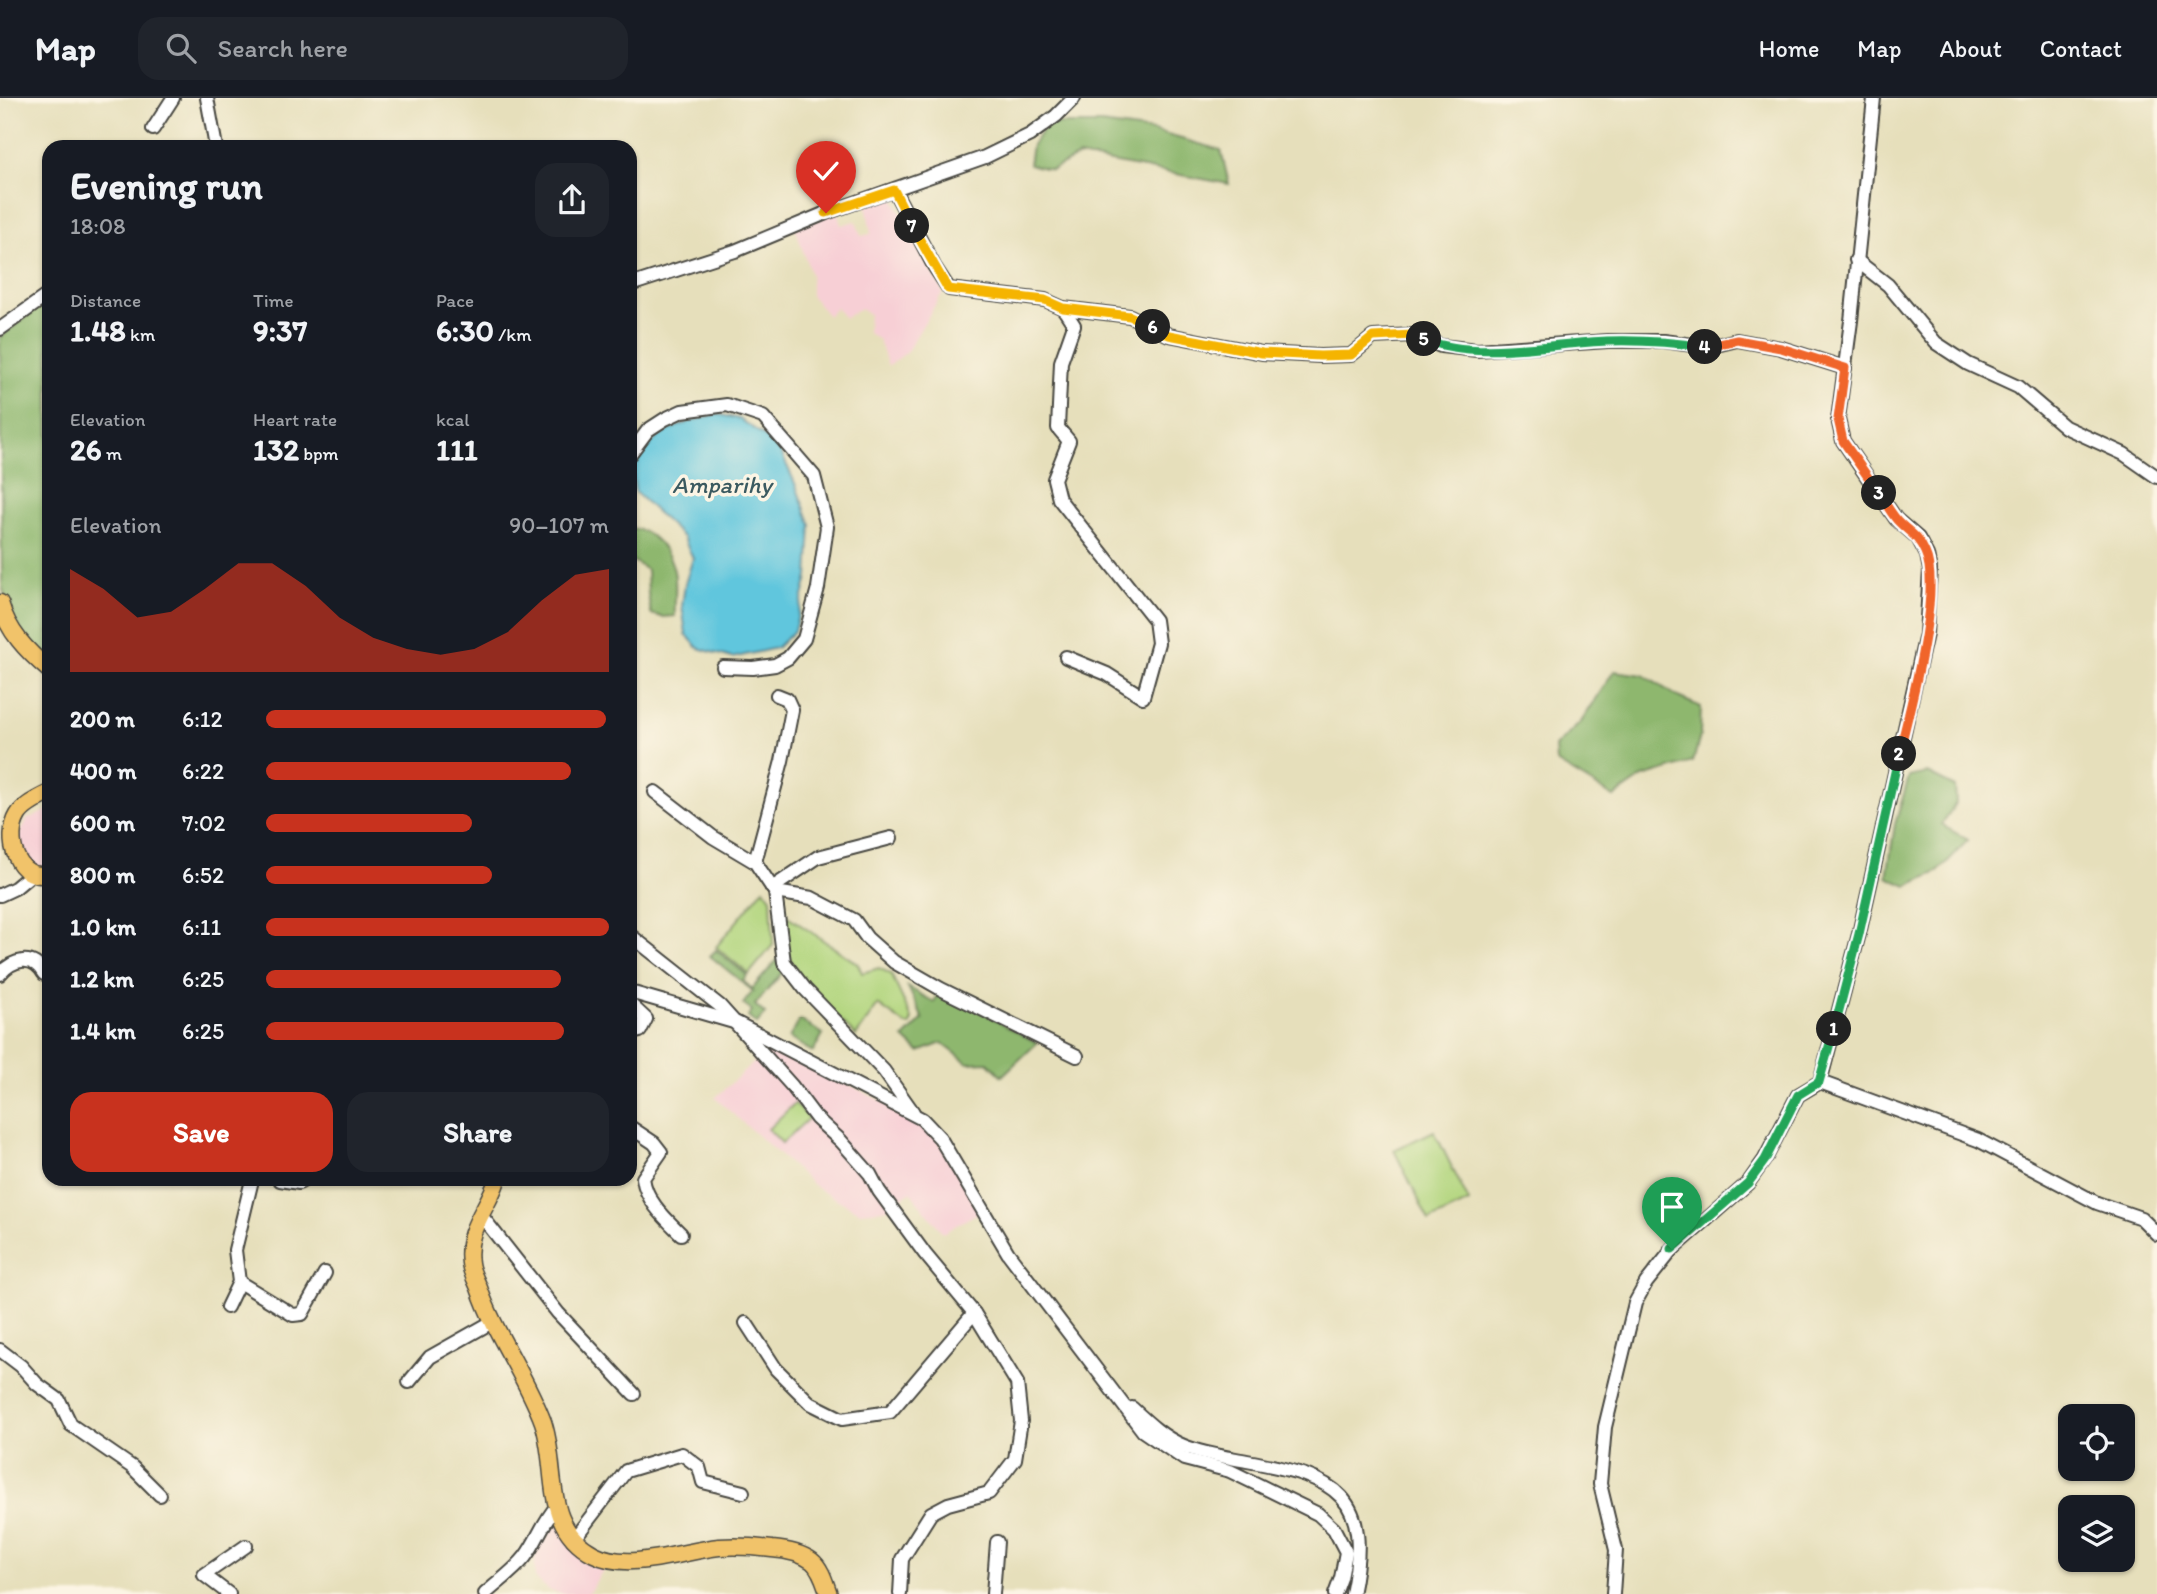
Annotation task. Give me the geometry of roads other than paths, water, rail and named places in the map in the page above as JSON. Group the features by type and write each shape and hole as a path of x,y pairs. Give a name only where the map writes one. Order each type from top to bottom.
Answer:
{"main road":[{"path":"0,603 16,638 42,663"},
{"path":"41,874 16,859 11,838 20,812 42,798"},
{"path":"494,1186 473,1227 470,1264 492,1322 543,1423 557,1506 562,1523 573,1540 596,1555 623,1561 720,1547 760,1548 795,1553 813,1562 829,1594"}],"street":[{"path":"153,129 173,98"},
{"path":"207,98 215,140"},
{"path":"637,283 735,251 826,213 985,157 1030,135 1056,116 1074,98"},
{"path":"1613,1594 1616,1550 1600,1484 1605,1427 1635,1303 1646,1283 1672,1249 1748,1183 1765,1160 1798,1095 1819,1082 1859,934 1926,634 1930,570 1927,555 1918,538 1896,519 1843,441 1838,419 1874,98"},
{"path":"894,190 948,289 1045,300 1063,308 1130,316 1169,335 1262,353 1351,355 1373,337 1413,335 1441,346 1478,350 1622,341 1663,341 1709,347 1737,340 1781,348 1845,368"},
{"path":"1856,260 1888,285 1936,343 1968,364 2018,387 2064,427 2123,454 2157,477"},
{"path":"0,329 42,299"},
{"path":"1063,308 1074,325 1061,362 1058,428 1069,441 1054,479 1059,499 1155,620 1158,643 1143,696 1107,674 1066,657"},
{"path":"637,445 648,430 682,411 727,405 763,417 814,475 827,527 818,588 804,639 788,658 775,665 753,668 723,667"},
{"path":"755,862 782,761 792,710 787,699 777,695"},
{"path":"655,792 713,837 755,862 773,890 785,962 805,989 884,1071 913,1113 940,1138 1008,1253 1143,1431 1184,1459 1230,1471 1318,1514 1334,1529 1346,1552 1335,1594"},
{"path":"773,890 818,857 891,838"},
{"path":"0,895 41,874"},
{"path":"773,890 812,898 855,920 867,938 894,962 941,989 1077,1056"},
{"path":"637,941 720,1006 737,1023 816,1118 870,1174 879,1191 925,1254 974,1313 1017,1383 1021,1421 1015,1459 989,1493 948,1504 931,1513 902,1559 900,1594"},
{"path":"0,974 15,961 22,960 42,969"},
{"path":"637,994 737,1023 913,1113"},
{"path":"637,1009 646,1020 637,1032"},
{"path":"1819,1082 1978,1140 2050,1176 2096,1203 2141,1219 2157,1234"},
{"path":"637,1132 654,1143 661,1152 643,1178 644,1189 661,1214 681,1234"},
{"path":"227,1307 239,1282 235,1250 251,1186"},
{"path":"480,1214 558,1313 634,1394"},
{"path":"239,1282 293,1315 302,1314 325,1273"},
{"path":"746,1323 776,1369 810,1403 842,1419 890,1412 974,1313"},
{"path":"409,1382 430,1357 492,1322"},
{"path":"0,1350 21,1366 37,1384 60,1400 71,1425 132,1467 160,1495"},
{"path":"1115,1394 1161,1434 1184,1446 1217,1456 1287,1468 1311,1476 1336,1490 1352,1511 1359,1536 1359,1563 1352,1594"},
{"path":"573,1540 626,1471 670,1457 682,1454 699,1467 703,1482 743,1492"},
{"path":"485,1594 523,1559 534,1545 544,1520 557,1506"},
{"path":"993,1594 997,1542"},
{"path":"229,1594 204,1575 246,1546"}],"water":[{"name":"Amparihy","path":"717,414 740,419 778,446 811,525 808,577 794,631 776,648 732,658 698,648 686,634 682,606 693,558 683,537 637,494 637,458 660,436 689,422"}]}
